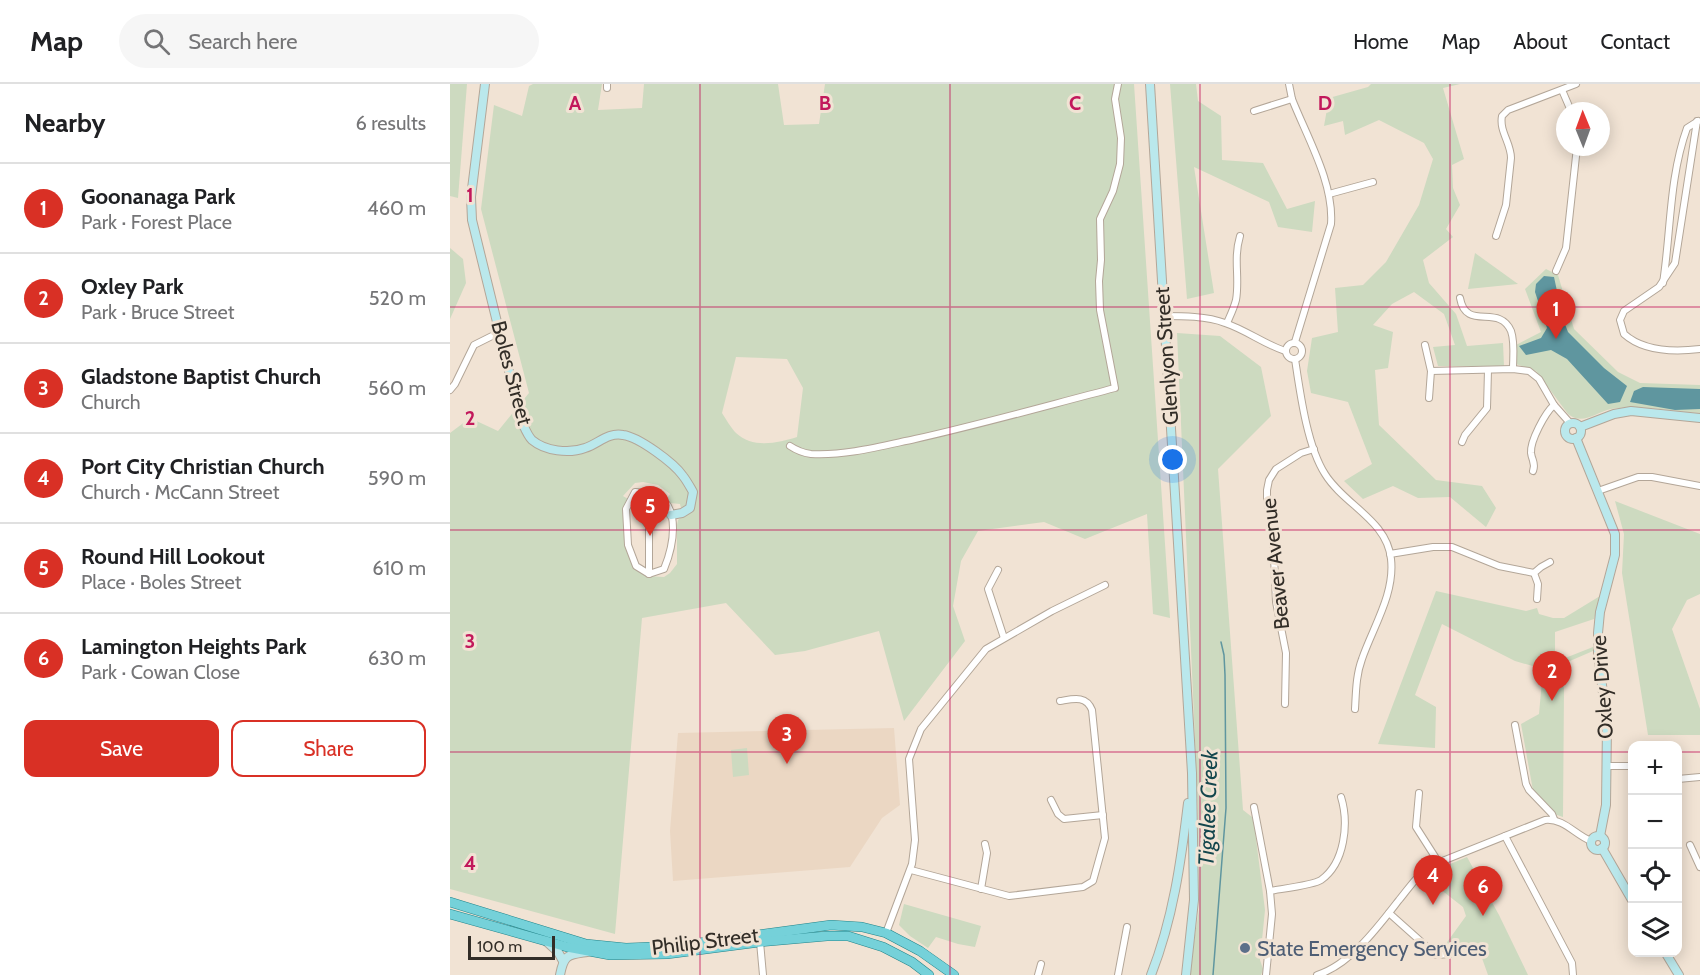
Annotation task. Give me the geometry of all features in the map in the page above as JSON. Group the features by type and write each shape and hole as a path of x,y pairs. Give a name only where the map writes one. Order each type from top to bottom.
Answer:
{"main road":[{"name":"Philip Street","path":"450,902 560,936 605,947 657,948 831,924 862,927 886,933 920,951 954,975"},
{"name":"Philip Street","path":"450,914 587,952 610,955 646,956 760,942 848,936 888,949 912,962 929,975"},
{"path":"886,933 888,949"}],"street":[{"name":"Boles Street","path":"485,84 471,197 472,220 521,420 532,439 549,448 567,452 585,448 606,436 624,435 642,443 683,475 693,492 690,508 672,516"},
{"path":"790,446 800,452 811,454 847,452 954,430 1115,388 1100,310 1099,281 1100,219 1113,191 1120,164 1121,138 1115,99 1118,84"},
{"name":"Glenlyon Street","path":"1150,84 1192,773 1194,900 1186,975"},
{"path":"1289,84 1292,99 1332,207 1331,224 1295,342"},
{"path":"1496,236 1506,205 1511,158 1510,148 1501,125 1502,116 1508,110 1576,84"},
{"path":"1562,90 1567,102"},
{"path":"1254,111 1292,99"},
{"path":"1663,283 1672,193 1687,128 1698,121"},
{"path":"1698,121 1678,256 1663,283 1649,296 1624,311 1620,320 1621,330 1627,337 1659,349 1685,351 1700,349"},
{"path":"1556,271 1566,248 1576,156"},
{"path":"1329,194 1373,182"},
{"path":"1227,323 1236,301 1235,252 1240,236"},
{"path":"1460,298 1461,308 1465,313 1504,321 1512,338 1513,369"},
{"path":"1163,316 1227,323 1270,346 1285,351 1289,358 1295,359 1302,351 1300,345 1295,342"},
{"path":"450,390 474,345 500,332"},
{"path":"1285,351 1287,345 1295,342"},
{"path":"1425,345 1431,371 1429,398"},
{"path":"1295,359 1300,392 1314,449 1326,477 1344,498 1373,523 1384,537 1390,554 1389,590 1359,667 1354,709"},
{"path":"1462,442 1487,408 1488,370"},
{"path":"1431,371 1524,370 1535,375 1543,384 1554,405 1570,423 1576,423 1580,427 1581,434 1576,438 1570,438 1566,434 1566,428 1570,423"},
{"path":"1533,471 1535,463 1532,449 1543,418 1554,405"},
{"path":"1580,427 1614,414 1631,411 1700,418"},
{"name":"Oxley Drive","path":"1576,438 1615,534 1615,555 1600,612 1598,633 1598,653 1607,725 1606,805 1600,836"},
{"name":"Beaver Avenue","path":"1285,704 1286,653 1275,602 1273,534 1267,490 1269,480 1276,469 1301,453 1314,449"},
{"path":"1598,491 1638,477 1652,477 1700,486"},
{"path":"635,492 653,493 667,504 672,516 670,554 664,569 650,574 636,566 628,545 626,509 635,492"},
{"path":"641,516 649,526 650,574"},
{"path":"1390,554 1433,547 1452,547 1499,566 1534,573"},
{"path":"1534,573 1550,562"},
{"path":"998,570 988,589 1004,638"},
{"path":"1534,573 1538,588 1537,599"},
{"path":"886,933 911,870 915,840 909,759 921,729 986,649 1052,611 1105,585"},
{"path":"911,870 1009,896 1083,887 1094,881 1104,846 1103,815 1090,706 1083,699 1060,700"},
{"path":"1515,725 1529,790 1554,819 1591,841 1593,848 1597,850 1602,848 1605,842 1600,836 1594,837 1591,841"},
{"path":"1606,766 1628,766"},
{"name":"Glenlyon Street","path":"1151,975 1161,951 1179,875 1192,773"},
{"path":"1682,779 1700,777"},
{"path":"1419,793 1416,827 1439,863"},
{"path":"1270,891 1320,881 1332,867 1341,854 1345,810 1341,797"},
{"path":"1051,800 1058,814 1064,819 1103,815"},
{"path":"1254,807 1270,891 1272,914 1266,975"},
{"path":"1317,975 1331,970 1347,958 1389,913 1420,873 1538,822 1554,819"},
{"path":"1505,836 1572,963 1573,975"},
{"path":"981,889 987,853 985,844"},
{"path":"1690,844 1700,867"},
{"path":"1602,848 1628,893"},
{"path":"1389,913 1436,955 1450,954"},
{"path":"1118,975 1127,927"},
{"path":"546,941 563,961"},
{"path":"760,942 763,975"},
{"path":"560,975 563,961 572,954 587,952"},
{"path":"1668,957 1680,975"},
{"path":"1038,975 1041,964"}],"shaded area":[{"path":"894,728 900,805 882,818 850,867 673,881 670,831 678,733"}],"green space":[{"path":"450,84 467,84 458,198 450,196"},
{"path":"533,84 602,84 598,110 642,108 644,84 778,84 784,125 819,124 825,84 1134,84 1170,618 1153,614 1147,514 1085,539 1044,522 978,531 961,561 953,606 965,641 904,721 879,631 805,651 775,655 726,603 642,618 615,934 450,889 450,433 470,418 498,431 529,393 481,209 494,105 522,116 529,86","holes":["736,357 787,359 803,388 797,437 774,443 758,443 743,438 732,429 722,413","635,483 658,485 670,494 666,500 680,504 683,516 678,520 677,525 677,564 664,577 648,576 632,564 628,499 623,496"]},
{"path":"1170,84 1196,84 1198,101 1221,116 1222,160 1263,163 1287,209 1315,201 1312,232 1278,227 1269,202 1194,167 1214,293 1187,299"},
{"path":"1371,84 1460,84 1443,88 1464,159 1452,165 1453,188 1460,205 1446,229 1453,237 1423,260 1429,283 1456,314 1467,346 1503,343 1504,366 1438,366 1433,347 1455,345 1444,314 1414,292 1392,304 1373,325 1393,332 1388,368 1375,370 1379,425 1436,480 1482,486 1496,508 1486,527 1450,497 1418,498 1393,486 1363,499 1344,481 1372,464 1348,402 1311,393 1307,371 1312,338 1338,332 1335,288 1363,285 1386,262 1419,205 1433,159 1424,143 1379,120 1345,135 1343,121 1324,126 1329,98 1368,87"},
{"path":"450,248 463,259 466,283 450,319"},
{"path":"1475,253 1518,284 1468,289"},
{"path":"1546,269 1558,275 1574,329 1618,372 1640,383 1700,385 1700,413 1633,407 1611,409 1579,419 1568,414 1536,371 1516,364 1516,345 1541,332 1525,289"},
{"path":"1177,333 1220,336 1261,367 1271,416 1218,469 1243,810 1252,817 1254,823 1265,910 1260,960 1263,969 1261,975 1189,975 1199,909 1198,808"},
{"path":"1615,501 1700,534 1700,594 1687,600 1672,629 1700,709 1700,735 1648,735 1622,573 1624,534"},
{"path":"1436,591 1526,611 1537,608 1539,614 1553,618 1564,618 1600,596 1594,619 1555,632 1555,662 1593,647 1593,651 1556,667 1564,688 1563,817 1554,814 1534,796 1521,724 1539,714 1543,669 1515,661 1442,624 1415,695 1436,707 1435,748 1378,744"},
{"path":"747,748 749,775 733,777 731,750"},
{"path":"1467,857 1528,975 1488,975 1478,947 1457,951 1445,945 1466,916 1463,907 1426,878 1431,872"},
{"path":"904,904 981,926 975,947 936,937 928,948 899,925"}],"water":[{"path":"1544,276 1554,277 1568,332 1604,368 1627,386 1620,402 1608,404 1567,359 1551,350 1526,355 1519,346 1541,338 1547,328 1535,292 1536,284"},
{"path":"1643,387 1700,389 1700,409 1675,410 1630,402 1634,391"}],"waterway":[{"name":"Tigalee Creek","path":"1213,975 1226,808 1225,675 1221,642"}],"place":[{"name":"Goonanaga Park","path":"1556,339"},
{"name":"Round Hill Lookout","path":"650,536"},
{"name":"Oxley Park","path":"1552,701"},
{"name":"Gladstone Baptist Church","path":"787,764"},
{"name":"Port City Christian Church","path":"1433,905"},
{"name":"Lamington Heights Park","path":"1483,916"},
{"name":"State Emergency Services","path":"1245,948"}]}
